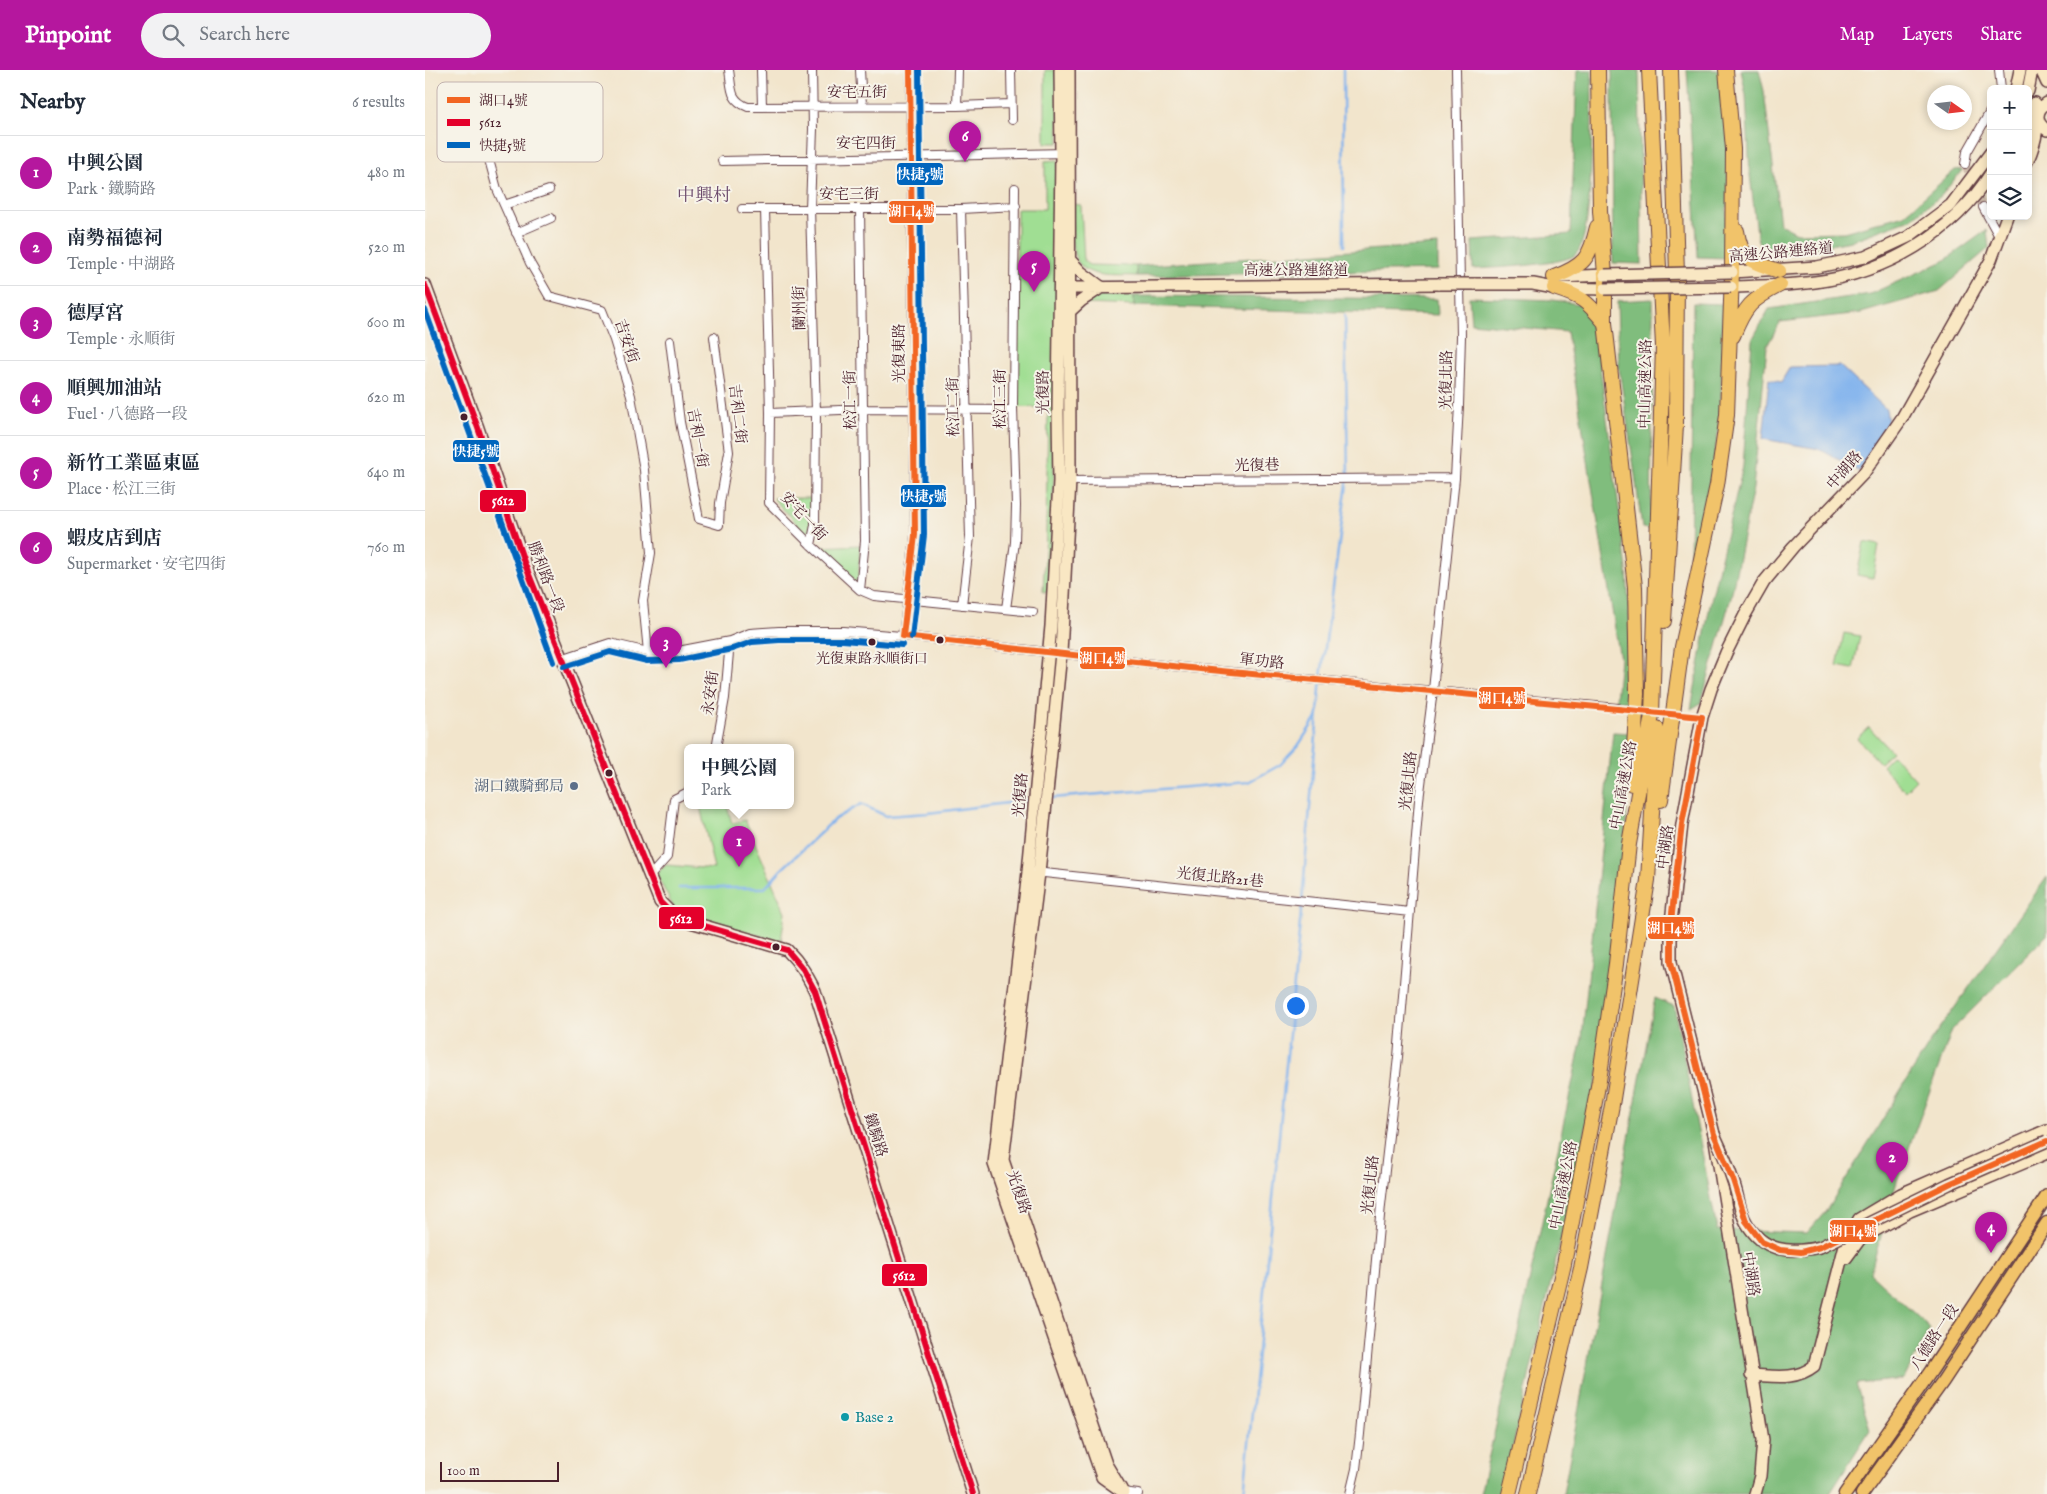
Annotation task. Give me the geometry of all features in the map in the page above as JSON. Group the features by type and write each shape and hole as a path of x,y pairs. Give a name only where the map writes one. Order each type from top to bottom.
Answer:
{"highway":[{"path":"1598,70 1600,211 1605,282 1605,323 1635,587 1637,694 1629,844"},
{"name":"中山高速公路","path":"1509,1494 1564,1264 1599,1081 1616,964 1629,844 1652,715 1663,346 1649,70"},
{"name":"中山高速公路","path":"1528,1494 1581,1268 1612,1105 1648,880 1676,425 1677,275 1671,70"},
{"path":"1648,880 1682,647 1717,485 1727,415 1733,208 1733,149 1727,70"},
{"path":"1733,208 1739,244 1749,260 1779,271"},
{"path":"1600,211 1592,249 1572,271 1554,283 1589,303 1605,323"},
{"path":"1729,344 1742,313 1760,296 1780,285"}],"main road":[{"name":"八德路一段","path":"1845,1494 1931,1371 2047,1196"},
{"name":"八德路一段","path":"1862,1494 1943,1381 2047,1223"}],"street":[{"name":"安宅五街","path":"729,70 734,96 738,103 749,107 1011,104"},
{"path":"761,70 762,106"},
{"name":"蘭州街","path":"811,545 815,525 816,412 811,208 812,70"},
{"path":"860,70 862,105"},
{"name":"光復東路","path":"903,636 915,535 913,208 910,70"},
{"path":"957,70 957,106"},
{"path":"1011,70 1012,120"},
{"name":"光復路","path":"1060,70 1066,153 1069,259 1064,288 1068,313 1065,481 1055,652 1033,872 994,1164 1102,1477 1123,1492 1138,1494"},
{"name":"光復路","path":"1065,481 1064,288 1069,70"},
{"name":"光復北路","path":"1351,1494 1360,1434 1381,1205 1398,1057 1419,800 1433,690 1455,478 1461,336 1456,70"},
{"path":"1999,70 2001,85"},
{"path":"2016,85 2020,70"},
{"path":"2029,85 2032,70"},
{"path":"2041,70 2047,83"},
{"path":"2035,103 2038,118 2042,127 2047,130"},
{"path":"2032,150 2036,140 2040,109 2047,103"},
{"path":"1965,164 1967,152 1987,117"},
{"path":"2036,140 2047,135"},
{"name":"安宅四街","path":"722,161 812,157 911,157 1066,153"},
{"name":"高速公路連絡道","path":"1064,288 1605,282 1817,267 1865,257 1907,237 1951,205 1987,157"},
{"name":"吉安街","path":"490,162 497,189 516,233 530,263 549,296 602,310 614,340 631,396 644,470 651,553 643,601 648,652"},
{"name":"高速公路連絡道","path":"1605,282 1731,287 1780,285 1817,282 1868,270 1915,248 1958,216 1989,175"},
{"name":"松江三街","path":"1006,609 1015,542 1016,506 1013,410 1015,188"},
{"path":"504,205 549,190"},
{"name":"安宅三街","path":"742,209 961,209 1016,206"},
{"path":"1983,206 2000,238"},
{"name":"安宅一街","path":"765,208 770,413 769,503 860,590 874,596 1033,612"},
{"name":"松江一街","path":"860,209 865,541 860,590"},
{"name":"松江二街","path":"961,209 970,537 962,604"},
{"path":"516,233 551,218"},
{"name":"中湖路","path":"1755,1494 1760,1476 1763,1440 1751,1375 1714,1134 1671,962 1671,922 1683,824 1702,717 1730,645 1764,582 1793,547 1863,474 1902,418 1991,260 2006,220"},
{"path":"1068,313 1081,301 1102,287 1081,272 1069,259"},
{"name":"勝利路一段","path":"425,284 478,428 524,562 649,877"},
{"name":"吉利二街","path":"714,337 729,452 720,503 719,525"},
{"name":"吉利一街","path":"670,341 680,422 699,519 719,525"},
{"path":"770,413 864,409 1013,410"},
{"name":"光復巷","path":"1065,481 1455,478"},
{"name":"軍功路","path":"561,659 610,643 648,652 678,650 730,641 750,633 779,631 843,632 903,636 1308,680 1618,708"},
{"name":"永安街","path":"717,744 725,698 730,641"},
{"path":"649,877 667,857 674,798 684,794"},
{"name":"光復北路21巷","path":"1033,872 1410,912"},
{"name":"鐵騎路","path":"649,877 660,902 671,914 687,921 787,950 797,960 807,975 832,1043 973,1494"},
{"path":"1751,1375 1793,1376 1804,1374 1814,1366 1846,1241 1859,1219 1901,1194 2047,1130"},
{"path":"1714,1134 1733,1180 1746,1222 1762,1242 1780,1250 1801,1252 1820,1247 1949,1184 2047,1141"},
{"path":"1840,1268 1851,1248 1871,1232 1910,1211 2047,1153"}],"green space":[{"path":"1045,70 1058,70 1059,143 1045,143"},
{"path":"1577,70 1592,70 1591,168 1586,223 1582,243 1575,255 1557,261 1473,269 1472,241 1571,234"},
{"path":"1612,70 1639,70 1642,264 1613,263"},
{"path":"1687,70 1722,70 1729,155 1725,258 1698,257"},
{"path":"1741,70 1759,70 1764,91 1780,224 1797,233 1844,232 1904,215 1955,170 1963,169 1941,196 1910,219 1851,241 1781,254 1758,242 1750,175 1746,95"},
{"path":"1058,160 1056,409 1050,592 1043,592 1048,408 1016,407 1017,209 1045,209 1045,161"},
{"path":"1072,204 1081,205 1084,261 1089,265 1136,266 1137,276 1094,273 1078,263 1072,244"},
{"path":"1987,230 1989,248 1939,291 1861,313 1780,322 1767,346 1753,488 1731,597 1701,703 1691,709 1710,605 1743,466 1752,340 1769,309 1870,294 1944,261"},
{"path":"1438,245 1438,270 1137,276 1136,266"},
{"path":"1101,296 1134,296 1134,306 1084,304 1091,298"},
{"path":"1134,296 1437,299 1438,315 1134,306"},
{"path":"1469,297 1553,300 1586,305 1594,321 1627,569 1632,671 1630,702 1616,700 1620,659 1567,332 1471,323"},
{"path":"1653,299 1651,529 1642,528 1619,368 1617,301"},
{"path":"1693,303 1723,304 1721,398 1718,433 1701,542 1690,568"},
{"path":"773,498 811,498 810,539"},
{"path":"1864,542 1879,545 1873,578 1857,575"},
{"path":"860,545 858,585 819,547"},
{"path":"1844,633 1860,636 1853,669 1837,666"},
{"path":"1869,727 1892,752 1880,763 1857,738"},
{"path":"1613,732 1630,733 1623,892 1597,1082 1502,1494 1480,1494 1519,1328 1582,1038"},
{"path":"1893,755 1916,780 1905,791 1882,766"},
{"path":"701,809 728,809 732,823 745,820 785,912 781,942 675,910 656,874 666,865 714,869"},
{"path":"2047,877 2047,935 1952,1030 1898,1178 1870,1273 1930,1328 1904,1379 1856,1384 1870,1430 1829,1494 1563,1494 1655,998 1674,1006 1717,1230 1807,1233 1826,1211 1929,1044"}],"water":[{"path":"1840,366 1886,409 1889,428 1864,468 1858,470 1819,449 1763,439 1769,379 1781,382 1790,367"}],"waterway":[{"path":"1343,70 1344,246"},
{"path":"1244,1494 1302,902 1321,677 1348,476 1345,316"},
{"path":"1051,798 1249,782 1280,765 1298,746 1317,717"},
{"path":"679,888 765,888 780,871 835,819 861,804 886,816 928,813 1031,800"}],"tunnel":[{"path":"1965,164 1983,207"},
{"path":"1618,708 1702,717"}],"transit line":[{"name":"湖口4號","path":"903,636 915,535 910,70"},
{"name":"快捷5號","path":"912,637 924,535 919,70"},
{"name":"5612","path":"425,285 478,428 524,562 660,902 671,913 687,921 787,950 803,969 815,991 973,1494"},
{"name":"快捷5號","path":"425,310 553,662"},
{"name":"湖口4號","path":"903,636 1190,668 1702,717"},
{"name":"快捷5號","path":"564,667 610,652 647,661 679,660 732,649 752,642 779,640 843,640 902,645"},
{"name":"湖口4號","path":"1702,717 1682,824 1671,922 1671,962 1714,1134 1733,1180 1746,1221 1762,1242 1780,1250 1801,1252 1820,1247 1949,1184 2047,1141"}],"place":[{"name":"蝦皮店到店","path":"965,162"},
{"name":"新竹工業區東區","path":"1034,292"},
{"name":"光復東路永順街口","path":"872,642"},
{"name":"德厚宮","path":"666,668"},
{"name":"湖口鐵騎郵局","path":"574,786"},
{"name":"中興公園","path":"739,867"},
{"name":"南勢福德祠","path":"1892,1183"},
{"name":"順興加油站","path":"1991,1253"},
{"name":"Base 2","path":"845,1417"}],"district":[{"name":"中興村","path":"704,195"}]}
